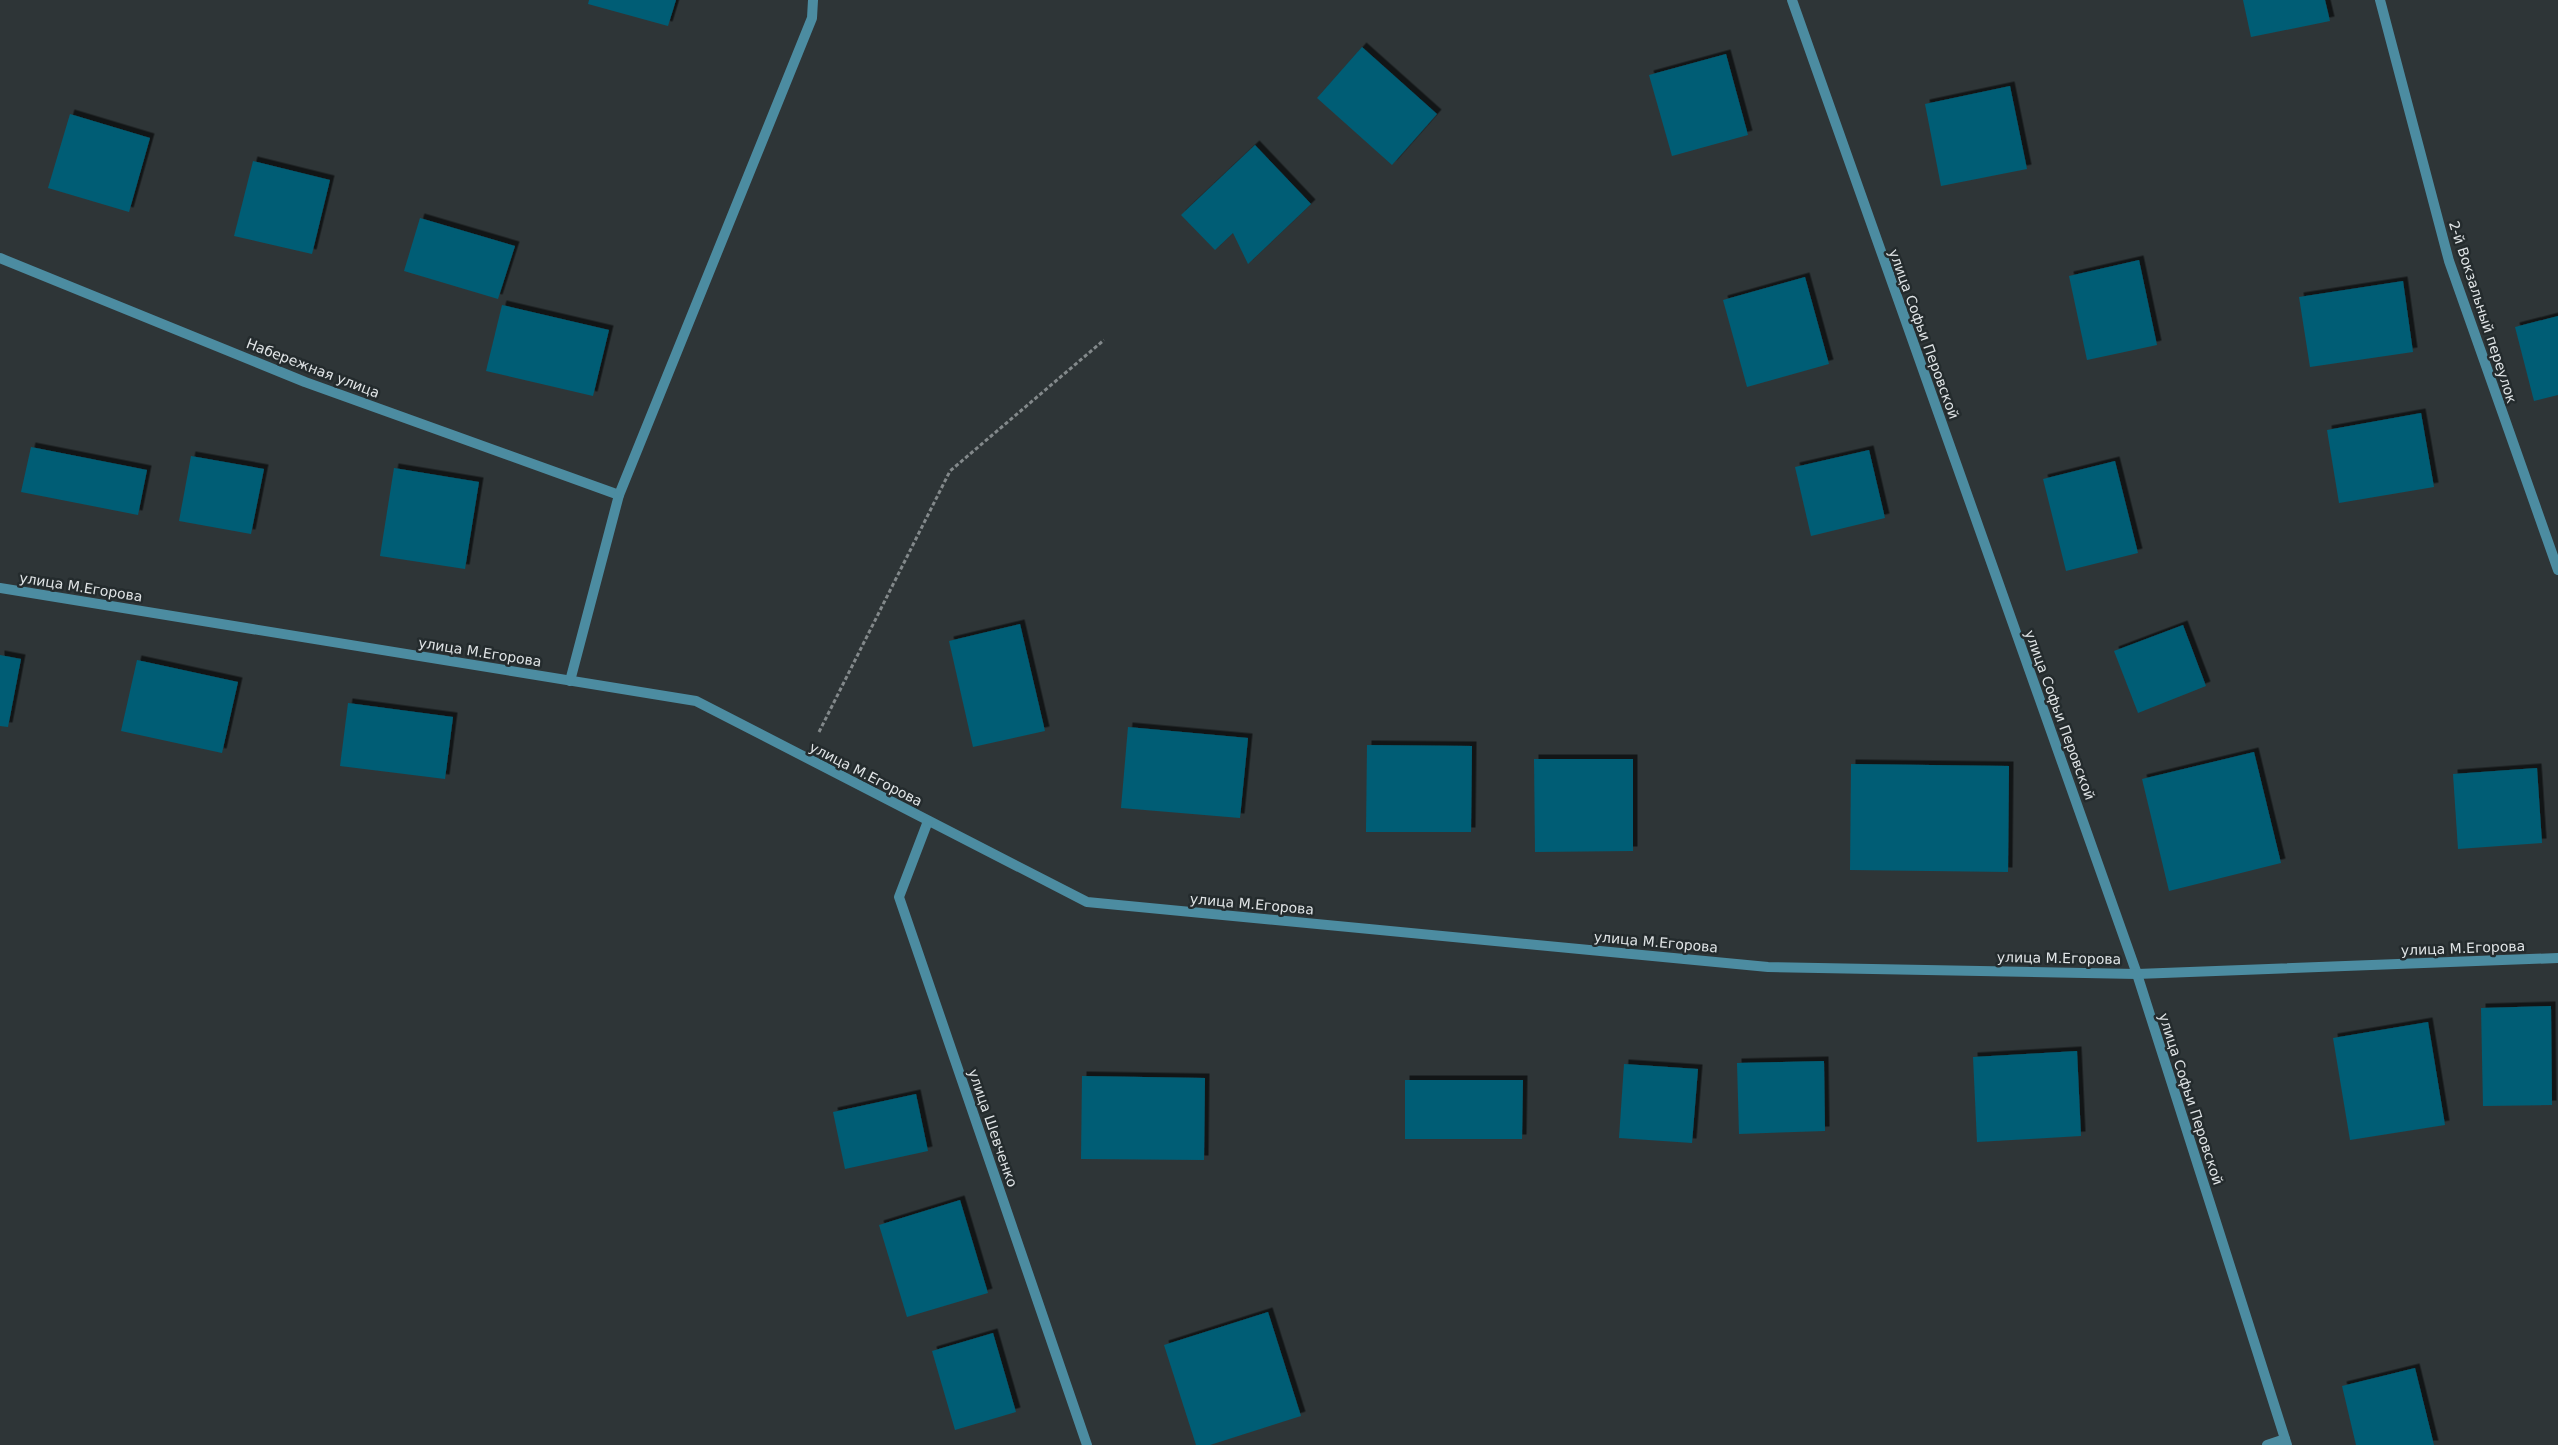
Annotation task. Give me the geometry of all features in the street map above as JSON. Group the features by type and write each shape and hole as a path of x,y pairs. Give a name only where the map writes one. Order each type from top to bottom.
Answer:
{"street":[{"path":"570,681 619,495 812,18 813,0"},
{"name":"улица Софьи Перовской","path":"1792,0 2137,974 2286,1442"},
{"name":"2-й Вокзальный переулок","path":"2380,0 2449,261 2558,570"},
{"name":"Набережная улица","path":"0,258 305,382 619,495"},
{"name":"улица М.Егорова","path":"0,588 696,701 1087,902 1768,967 2137,974 2558,958"},
{"name":"улица Шевченко","path":"928,821 899,897 1087,1445"},
{"path":"2267,1445 2286,1442"}],"path":[{"path":"806,758 950,471 1104,340"}],"building":[{"path":"589,0 676,0 668,26 588,4"},
{"path":"2243,0 2325,0 2330,21 2251,37"},
{"path":"1362,47 1437,114 1392,165 1317,98"},
{"path":"1726,54 1748,135 1672,156 1649,75"},
{"path":"2010,86 2027,169 1941,186 1925,104"},
{"path":"70,114 150,138 129,212 48,188"},
{"path":"1255,145 1311,204 1248,264 1233,233 1215,250 1181,215"},
{"path":"253,161 330,180 312,254 234,236"},
{"path":"420,218 515,246 498,299 404,271"},
{"path":"2139,260 2157,345 2087,360 2069,276"},
{"path":"1805,277 1829,364 1747,387 1723,300"},
{"path":"2403,281 2413,352 2310,367 2299,297"},
{"path":"502,305 609,330 593,396 486,371"},
{"path":"2558,316 2558,395 2534,401 2515,327"},
{"path":"2421,413 2434,487 2339,503 2327,430"},
{"path":"31,447 147,470 138,515 21,492"},
{"path":"1869,450 1885,518 1811,536 1795,467"},
{"path":"191,456 264,469 251,534 179,521"},
{"path":"2115,461 2138,553 2066,571 2043,479"},
{"path":"394,468 479,482 465,569 380,556"},
{"path":"1020,624 1045,731 973,747 949,641"},
{"path":"2183,625 2206,686 2138,713 2114,651"},
{"path":"0,655 21,659 8,727 0,726"},
{"path":"137,660 238,682 222,753 121,731"},
{"path":"348,703 453,717 445,779 340,766"},
{"path":"1128,727 1248,738 1240,818 1121,808"},
{"path":"1367,745 1472,746 1471,832 1366,832"},
{"path":"2254,752 2281,863 2169,891 2142,779"},
{"path":"1534,759 1633,759 1633,851 1535,852"},
{"path":"1851,764 2009,766 2008,872 1850,870"},
{"path":"2537,768 2542,843 2458,849 2453,774"},
{"path":"2551,1006 2552,1105 2483,1106 2481,1008"},
{"path":"2428,1022 2445,1125 2350,1140 2333,1038"},
{"path":"2077,1051 2081,1136 1977,1142 1973,1057"},
{"path":"1824,1061 1825,1131 1739,1134 1737,1063"},
{"path":"1624,1064 1698,1069 1692,1143 1619,1138"},
{"path":"1082,1076 1205,1078 1204,1160 1081,1159"},
{"path":"1405,1080 1523,1080 1522,1139 1405,1139"},
{"path":"916,1094 928,1151 845,1169 833,1112"},
{"path":"960,1200 988,1293 907,1317 879,1225"},
{"path":"1268,1312 1301,1416 1210,1445 1196,1445 1164,1345"},
{"path":"993,1333 1016,1412 955,1430 932,1351"},
{"path":"2415,1368 2434,1445 2356,1445 2342,1386"}]}
